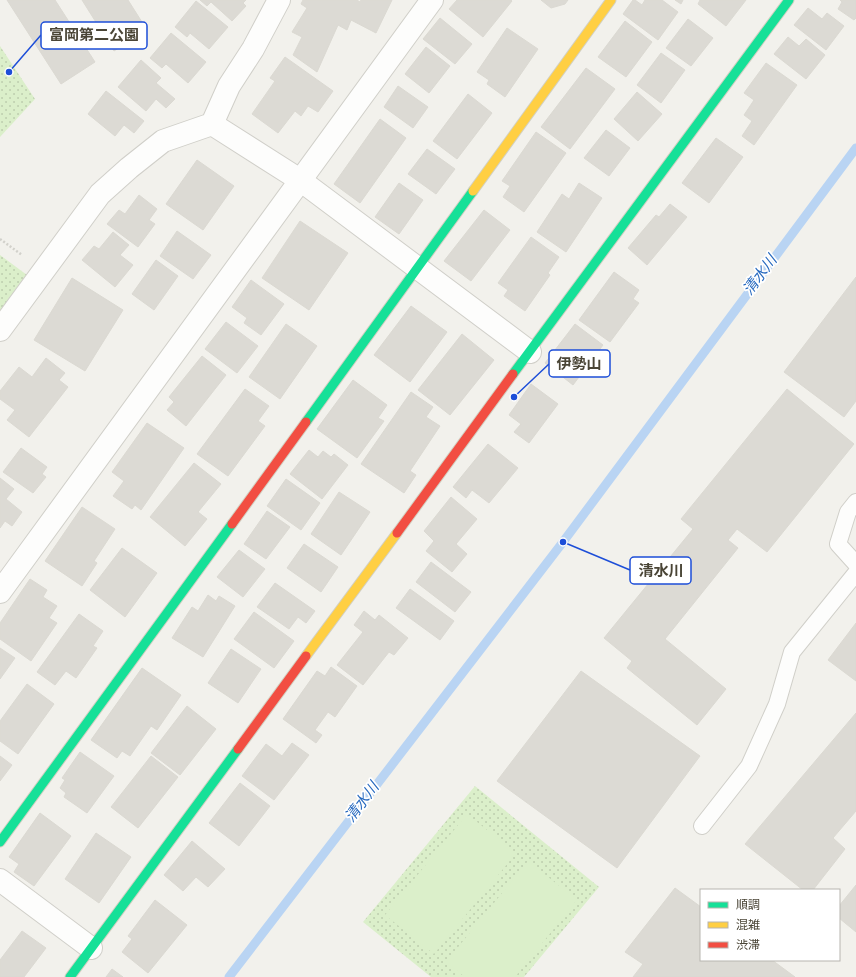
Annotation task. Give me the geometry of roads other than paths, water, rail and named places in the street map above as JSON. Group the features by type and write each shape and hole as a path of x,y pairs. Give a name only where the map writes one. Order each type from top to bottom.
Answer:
{"street":[{"path":"0,330 100,194 129,168 163,141 212,124 229,86 252,49 279,0"},
{"path":"0,592 432,0"},
{"path":"0,842 611,0"},
{"path":"70,977 789,0"},
{"path":"212,124 300,180 530,352"},
{"path":"0,880 91,948"}],"lane":[{"path":"856,502 848,512 838,544 856,564"},
{"path":"702,826 749,766 777,704 792,652 856,573"}],"waterway":[{"name":"清水川","path":"229,977 563,542 856,148"}],"place":[{"name":"富岡第二公園","path":"9,72"},
{"name":"伊勢山","path":"514,397"},
{"name":"清水川","path":"563,542"}]}
